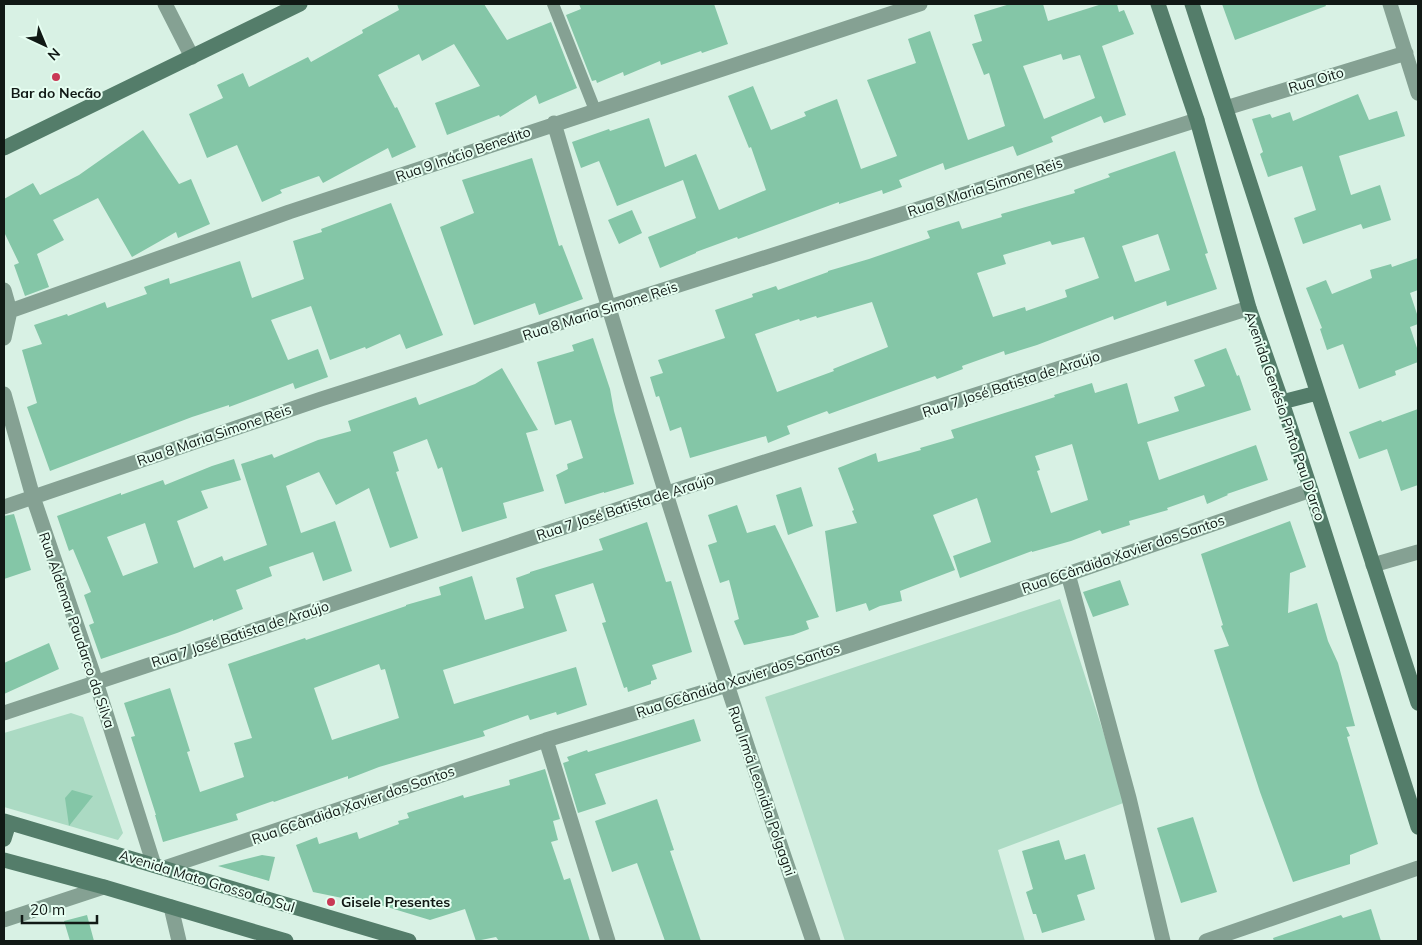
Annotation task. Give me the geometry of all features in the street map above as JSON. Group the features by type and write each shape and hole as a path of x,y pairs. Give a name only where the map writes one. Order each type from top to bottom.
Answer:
{"street":[{"path":"165,4 192,57"},
{"path":"4,148 300,4"},
{"name":"Rua 9 Inácio Benedito","path":"10,311 289,212 554,123 920,4"},
{"name":"Avenida Genésio Pinto Pau D'arco","path":"1158,4 1197,120 1249,308 1311,490 1418,827"},
{"path":"1192,4 1418,703"},
{"path":"1390,4 1418,93"},
{"name":"Rua Oito","path":"1226,108 1406,52"},
{"name":"Rua 8 Maria Simone Reis","path":"4,507 321,399 1197,120"},
{"name":"Rua Irmã Leonidia Polgagni","path":"554,123 608,308 727,685 813,941"},
{"path":"4,290 10,311 4,338"},
{"name":"Rua 7 José Batista de Araújo","path":"4,713 667,493 1249,308"},
{"path":"1282,402 1317,393"},
{"name":"Rua Aldemar Paudarco da Silva","path":"4,394 33,497 159,867"},
{"name":"Rua 6Cândida Xavier dos Santos","path":"159,867 546,740 727,685 1068,574 1311,490"},
{"path":"1373,566 1418,552"},
{"path":"1068,574 1130,798 1163,941"},
{"path":"546,740 608,941"},
{"path":"4,839 6,822"},
{"name":"Avenida Mato Grosso do Sul","path":"6,822 409,941"},
{"path":"4,860 104,887 286,941"},
{"path":"1206,941 1418,868"},
{"path":"4,920 104,887"},
{"path":"171,907 179,941"}],"lane":[{"path":"553,4 595,110"}],"green space":[{"path":"1060,599 1126,802 998,850 1025,941 845,941 765,697"},
{"path":"71,713 83,717 123,833 118,840 4,807 4,733"}],"building":[{"path":"397,4 484,4 507,40 551,22 577,88 539,104 536,95 500,117 499,115 447,135 435,103 480,86 454,44 422,61 419,54 378,75 395,108 397,107 416,147 392,158 388,148 323,183 319,176 280,190 282,193 262,202 237,145 207,158 189,114 223,98 217,85 243,73 249,87 308,57 311,62 363,33 362,30 399,10"},
{"path":"579,4 714,4 728,44 661,65 660,61 624,76 623,72 597,83 596,80 592,81 566,15 581,9"},
{"path":"1010,4 1043,4 1048,21 1102,4 1117,4 1119,12 1124,10 1134,34 1102,46 1126,115 1104,123 1101,116 1051,137 1053,142 1017,156 1013,146 945,170 943,163 899,180 902,187 883,194 882,190 839,204 839,202 738,239 737,237 696,252 660,268 648,237 696,218 683,180 617,206 599,161 581,168 572,142 649,118 665,167 696,154 719,210 766,190 751,147 749,148 728,96 753,86 771,130 806,116 804,112 837,99 861,169 897,156 867,80 916,63 908,39 930,31 968,140 1005,126 989,73 984,75 972,44 982,41 974,15","holes":["1061,54 1063,60 1080,55 1095,98 1044,119 1023,66"]},
{"path":"1222,4 1325,4 1326,6 1235,40"},
{"path":"1358,94 1369,120 1397,111 1405,136 1339,156 1351,195 1380,185 1391,220 1363,229 1361,224 1303,244 1294,218 1316,210 1302,166 1268,177 1260,154 1263,152 1252,119 1270,114 1272,118 1290,112 1293,121"},
{"path":"143,130 179,184 191,179 210,224 178,238 176,232 132,257 98,198 53,220 64,240 37,254 49,287 25,296 14,265 19,263 4,232 4,199 33,183 40,195 79,175"},
{"path":"1175,151 1208,253 1205,254 1217,289 1167,306 1166,301 1114,320 1113,316 1037,345 1005,355 1004,351 962,366 963,369 937,379 935,376 829,414 827,411 787,426 790,434 768,443 766,436 690,458 681,427 670,431 659,396 656,397 650,377 663,373 658,360 725,338 715,310 753,297 752,294 776,286 778,290 828,271 930,238 927,231 959,221 962,229 1002,217 1001,214 1075,193 1074,190 1110,177 1108,174","holes":["1158,234 1170,270 1135,282 1122,246","1084,237 1099,278 1065,290 1067,297 1026,311 1025,307 993,317 977,273 1006,264 1003,255 1050,241 1052,245","872,302 888,347 833,369 834,371 777,392 755,334 799,319 800,321 816,316 817,318"]},
{"path":"532,158 559,246 562,245 583,299 539,315 535,303 474,325 440,227 474,213 462,180"},
{"path":"391,203 443,335 406,349 400,334 366,349 365,347 330,360 311,306 271,320 288,360 318,349 328,377 295,389 293,383 229,407 229,405 192,417 50,471 27,407 37,403 22,350 42,344 34,325 67,314 68,316 105,302 107,308 147,294 144,287 169,278 170,284 240,261 252,298 304,279 293,241 322,232 321,229"},
{"path":"632,210 642,233 619,244 608,220"},
{"path":"1418,258 1418,290 1410,293 1418,317 1418,324 1410,327 1418,351 1418,362 1395,371 1396,375 1359,389 1343,344 1327,350 1320,329 1322,328 1306,288 1326,280 1332,294 1372,278 1370,270 1391,264 1392,267"},
{"path":"593,338 610,389 614,411 634,484 565,504 556,475 568,469 567,464 583,458 571,420 555,425 537,362 574,351 572,345"},
{"path":"1226,348 1237,376 1239,375 1251,410 1147,442 1159,480 1256,445 1268,480 1227,494 1207,504 1204,495 1167,508 1168,510 1129,521 1130,525 1102,534 1100,530 1071,541 1032,551 960,578 953,556 991,542 977,498 933,515 955,570 900,591 902,601 880,606 869,611 866,603 836,612 825,531 857,523 838,468 876,453 878,462 921,450 920,448 954,438 951,430 1055,397 1054,395 1092,383 1095,393 1127,383 1138,424 1179,411 1174,397 1205,386 1194,360","holes":["1072,444 1088,500 1051,513 1037,471 1040,470 1035,456"]},
{"path":"502,368 538,430 526,433 544,491 503,503 507,518 462,532 442,467 438,469 427,439 393,452 399,471 396,472 418,538 390,548 369,488 336,505 319,472 286,486 301,533 335,521 352,571 323,581 313,552 269,567 272,576 236,590 243,609 101,659 89,625 94,623 84,595 91,592 73,549 69,551 57,516 163,480 165,485 234,459 241,480 201,491 208,508 177,521 194,568 222,556 224,561 267,545 241,464 272,454 274,458 318,440 351,431 348,421 416,397 419,405 475,384","holes":["145,523 158,563 123,576 107,537"]},
{"path":"1418,409 1418,485 1401,491 1387,449 1359,459 1349,432"},
{"path":"801,487 813,526 788,535 776,495"},
{"path":"737,505 747,533 775,525 819,617 806,621 809,629 793,635 744,645 734,621 739,619 729,580 720,583 708,545 717,542 708,515"},
{"path":"14,514 31,570 4,579 4,516"},
{"path":"1290,521 1306,567 1290,573 1288,613 1317,603 1328,641 1338,663 1355,726 1346,727 1350,736 1347,737 1378,844 1350,855 1350,864 1293,882 1260,792 1214,650 1229,646 1221,626 1223,625 1201,554"},
{"path":"647,522 666,582 671,581 692,652 652,665 657,679 651,681 651,684 628,692 627,687 624,688 602,623 606,622 593,583 555,595 567,631 443,670 454,704 576,667 587,705 557,715 556,712 530,720 528,715 483,731 485,736 379,767 348,779 348,776 236,814 238,820 163,842 131,737 135,736 124,703 170,688 190,751 187,752 200,792 244,777 234,743 252,738 228,664 441,595 439,587 472,576 485,620 524,608 516,578 603,550 599,539","holes":["379,664 381,670 385,669 399,718 332,740 314,688"]},
{"path":"1120,580 1129,605 1093,617 1083,592"},
{"path":"49,643 59,669 4,694 4,663"},
{"path":"694,719 701,741 595,774 606,804 578,813 563,763 569,761 567,757"},
{"path":"545,769 560,819 553,821 558,840 551,842 564,880 570,878 590,941 499,941 496,937 476,941 465,909 430,920 351,896 352,900 313,892 296,845 317,837 319,844 357,832 359,839 399,824 398,821 409,818 407,813 463,795 464,798 510,785 509,780"},
{"path":"72,790 93,796 69,826 65,798"},
{"path":"657,799 674,850 670,851 701,941 665,941 637,863 612,872 595,821"},
{"path":"1193,817 1217,892 1181,903 1157,828"},
{"path":"1059,840 1065,860 1085,854 1095,889 1077,895 1085,920 1042,933 1026,892 1033,889 1022,851"},
{"path":"262,855 275,857 269,881 218,866"},
{"path":"1371,909 1381,941 1274,941 1273,938 1341,915 1343,918"},
{"path":"87,915 94,941 70,941 64,921"}],"place":[{"name":"Bar do Necão","path":"56,77"},
{"name":"Gisele Presentes","path":"331,902"}]}
